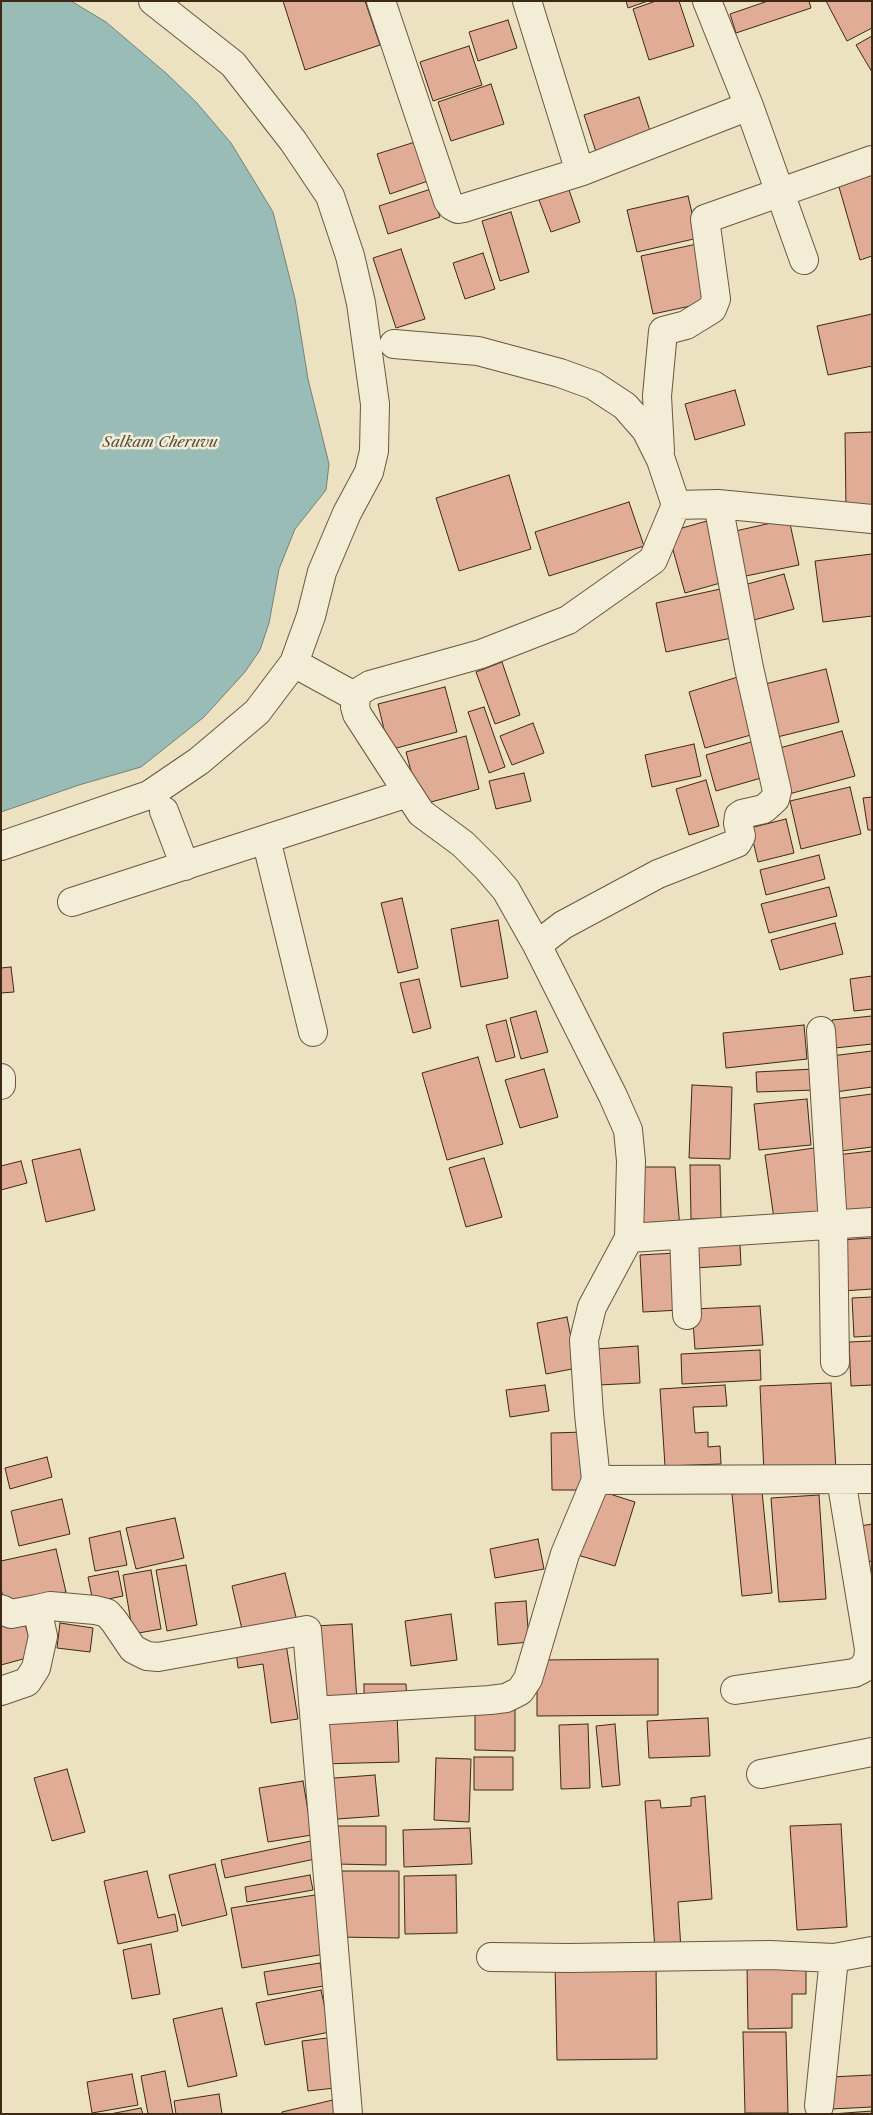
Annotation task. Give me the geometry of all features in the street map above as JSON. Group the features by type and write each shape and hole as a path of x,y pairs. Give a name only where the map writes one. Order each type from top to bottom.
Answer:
{"street":[{"path":"1,846 149,795 199,761 257,712 294,663 311,616 322,572 347,513 369,472 374,451 375,404 360,303 350,256 330,196 293,141 233,64 153,1"},
{"path":"381,1 448,201 458,209 580,172 749,106"},
{"path":"527,1 580,172"},
{"path":"707,1 749,106 804,260"},
{"path":"661,460 657,396 663,331 686,325 712,309 716,300 705,219 872,160"},
{"path":"314,1711 506,1698 520,1691 528,1679 565,1554 596,1480 584,1340 592,1307 629,1238 631,1162 628,1130 537,945 506,890 499,882 463,844 421,813 357,714 355,707 356,697 360,691 370,685 481,654 568,620 653,560 676,505 661,460 646,430 625,406 593,385 560,373 478,351 394,344"},
{"path":"676,505 718,504 872,519"},
{"path":"537,945 563,925 651,878 737,843 741,836 738,823 739,816 764,809 775,799 777,791 749,668 718,504"},
{"path":"294,663 356,697"},
{"path":"72,902 408,793"},
{"path":"164,811 185,866"},
{"path":"266,839 313,1032"},
{"path":"821,1031 834,1225 836,1362"},
{"path":"1,1078 1,1085"},
{"path":"629,1238 872,1222"},
{"path":"684,1235 687,1315"},
{"path":"735,1690 854,1673 862,1669 868,1660 869,1648 841,1479"},
{"path":"596,1480 872,1479"},
{"path":"1,1610 11,1614 50,1606 95,1610 107,1614 114,1621 133,1649 147,1656 158,1657 307,1630 348,2114"},
{"path":"1,1691 27,1682 36,1668 43,1636 37,1609"},
{"path":"761,1774 872,1752"},
{"path":"491,1957 569,1958 770,1955 834,1958 872,1951"},
{"path":"819,2106 834,1958"}],"water":[{"name":"Salkam Cheruvu","path":"1,1 71,1 106,22 167,74 196,102 231,143 273,212 295,299 308,379 329,464 326,490 295,529 279,569 269,623 260,650 245,672 204,717 141,767 79,785 1,812"}],"building":[{"path":"283,1 365,1 380,45 305,70"},
{"path":"626,1 648,1 628,8"},
{"path":"656,1 679,1 694,46 649,60 633,9"},
{"path":"768,1 809,1 811,8 736,33 730,14"},
{"path":"826,1 872,1 872,28 847,41"},
{"path":"508,20 517,48 478,61 469,32"},
{"path":"872,36 872,72 856,45"},
{"path":"469,46 482,85 433,101 420,62"},
{"path":"491,84 504,124 451,141 438,102"},
{"path":"639,97 653,140 598,158 584,115"},
{"path":"415,142 428,181 390,194 377,154"},
{"path":"872,175 872,256 860,260 839,187"},
{"path":"431,189 440,217 388,234 379,206"},
{"path":"569,190 580,222 551,232 539,200"},
{"path":"688,196 698,238 637,252 627,210"},
{"path":"511,212 529,272 500,281 482,221"},
{"path":"697,244 709,302 653,314 641,256"},
{"path":"401,249 425,319 396,328 373,258"},
{"path":"483,253 495,289 465,299 453,263"},
{"path":"872,314 872,366 828,375 817,326"},
{"path":"735,390 745,425 695,440 685,404"},
{"path":"872,432 872,509 846,509 845,433"},
{"path":"509,475 531,549 459,571 436,498"},
{"path":"629,502 644,546 549,576 535,532"},
{"path":"714,519 731,580 685,593 668,532"},
{"path":"789,519 799,565 741,577 731,532"},
{"path":"872,554 872,616 823,622 815,561"},
{"path":"784,574 794,609 754,620 744,585"},
{"path":"725,588 736,637 666,652 656,603"},
{"path":"502,662 520,715 495,724 476,672"},
{"path":"826,669 839,722 769,739 757,686"},
{"path":"741,676 758,733 705,748 689,692"},
{"path":"445,687 457,732 389,750 378,704"},
{"path":"484,707 505,767 489,773 468,712"},
{"path":"533,723 544,753 512,765 500,736"},
{"path":"842,731 855,776 789,794 776,749"},
{"path":"466,736 479,789 420,805 406,752"},
{"path":"758,740 768,776 716,791 706,755"},
{"path":"694,744 701,776 652,787 645,755"},
{"path":"524,773 531,801 496,809 489,781"},
{"path":"706,780 719,826 689,835 676,789"},
{"path":"850,787 861,834 801,849 790,801"},
{"path":"872,797 872,830 868,830 863,798"},
{"path":"786,819 794,853 758,862 750,828"},
{"path":"819,855 825,879 766,895 760,870"},
{"path":"829,887 837,916 769,933 761,904"},
{"path":"402,898 418,968 398,973 381,903"},
{"path":"498,920 508,978 461,987 451,929"},
{"path":"835,923 843,954 780,970 771,940"},
{"path":"11,967 14,992 1,993 1,968"},
{"path":"872,976 872,1009 854,1011 850,979"},
{"path":"419,979 431,1028 413,1033 400,983"},
{"path":"536,1011 548,1052 521,1059 510,1018"},
{"path":"872,1016 872,1044 835,1048 832,1020"},
{"path":"506,1020 515,1057 496,1062 486,1025"},
{"path":"804,1025 807,1059 726,1068 723,1033"},
{"path":"872,1051 872,1087 835,1092 831,1056"},
{"path":"478,1057 503,1144 447,1160 422,1073"},
{"path":"544,1069 558,1117 520,1128 505,1080"},
{"path":"814,1069 815,1090 757,1092 756,1072"},
{"path":"692,1085 732,1087 730,1159 689,1158"},
{"path":"872,1094 872,1147 841,1151 834,1099"},
{"path":"807,1099 811,1145 759,1150 754,1104"},
{"path":"821,1147 830,1212 774,1219 765,1155"},
{"path":"80,1149 95,1210 46,1222 32,1160"},
{"path":"872,1151 872,1212 843,1215 836,1155"},
{"path":"484,1158 502,1217 466,1227 449,1168"},
{"path":"21,1161 27,1183 1,1190 1,1166"},
{"path":"690,1165 720,1165 721,1219 691,1219"},
{"path":"640,1167 675,1167 680,1229 636,1232"},
{"path":"872,1238 872,1289 843,1291 840,1240"},
{"path":"740,1244 741,1265 695,1268 694,1247"},
{"path":"677,1253 680,1310 643,1312 640,1255"},
{"path":"872,1297 872,1336 854,1337 852,1298"},
{"path":"760,1306 763,1345 695,1349 692,1309"},
{"path":"567,1317 577,1368 546,1374 537,1323"},
{"path":"872,1341 872,1385 851,1386 849,1342"},
{"path":"638,1346 640,1383 598,1385 596,1349"},
{"path":"760,1350 761,1380 682,1384 681,1354"},
{"path":"831,1383 836,1470 764,1473 760,1386"},
{"path":"545,1385 549,1411 510,1417 506,1390"},
{"path":"725,1385 727,1406 693,1407 695,1433 708,1432 708,1447 720,1446 721,1464 665,1466 660,1389"},
{"path":"585,1432 587,1490 552,1490 551,1433"},
{"path":"47,1457 52,1477 10,1489 5,1468"},
{"path":"594,1489 635,1502 615,1566 574,1554"},
{"path":"762,1491 772,1593 742,1596 732,1494"},
{"path":"819,1495 826,1599 779,1602 771,1498"},
{"path":"62,1499 70,1534 19,1546 11,1511"},
{"path":"175,1518 184,1558 136,1569 126,1528"},
{"path":"872,1524 872,1561 860,1563 855,1527"},
{"path":"120,1531 127,1565 95,1571 89,1538"},
{"path":"538,1539 544,1569 495,1578 490,1549"},
{"path":"56,1549 66,1592 5,1605 1,1589 1,1561"},
{"path":"186,1565 197,1625 167,1631 156,1570"},
{"path":"151,1570 161,1629 133,1634 123,1575"},
{"path":"118,1571 123,1596 93,1602 88,1577"},
{"path":"285,1573 298,1625 244,1638 232,1586"},
{"path":"526,1601 529,1642 498,1645 495,1603"},
{"path":"451,1614 457,1660 411,1666 405,1621"},
{"path":"23,1617 34,1656 1,1665 1,1623"},
{"path":"60,1623 93,1628 90,1652 57,1648"},
{"path":"352,1624 357,1702 319,1705 314,1626"},
{"path":"286,1644 298,1719 271,1723 263,1664 238,1668 236,1651"},
{"path":"658,1659 658,1715 537,1716 537,1660"},
{"path":"364,1684 406,1684 407,1702 364,1702"},
{"path":"475,1710 515,1710 515,1751 475,1750"},
{"path":"397,1713 399,1762 320,1764 318,1715"},
{"path":"708,1718 710,1756 649,1758 647,1721"},
{"path":"588,1724 590,1788 561,1789 559,1725"},
{"path":"615,1724 620,1785 602,1787 596,1726"},
{"path":"474,1757 513,1757 513,1790 474,1790"},
{"path":"436,1758 471,1759 469,1822 434,1820"},
{"path":"67,1769 85,1832 52,1841 34,1778"},
{"path":"375,1775 379,1816 324,1820 321,1779"},
{"path":"303,1781 312,1835 268,1842 259,1788"},
{"path":"705,1796 712,1899 678,1902 681,1950 655,1951 645,1801 660,1800 661,1808 691,1806 691,1798"},
{"path":"841,1824 847,1927 797,1930 790,1826"},
{"path":"335,1826 386,1826 386,1865 335,1864"},
{"path":"470,1828 472,1864 404,1867 403,1830"},
{"path":"311,1841 315,1859 225,1878 221,1860"},
{"path":"215,1864 227,1915 182,1926 169,1875"},
{"path":"147,1871 158,1918 175,1914 178,1931 118,1944 104,1881"},
{"path":"337,1871 399,1871 399,1938 337,1937"},
{"path":"310,1875 313,1890 247,1902 245,1887"},
{"path":"456,1875 457,1933 405,1934 404,1876"},
{"path":"315,1895 325,1954 242,1968 231,1908"},
{"path":"151,1944 160,1994 132,1999 123,1950"},
{"path":"656,1962 657,2059 557,2060 555,1963"},
{"path":"320,1963 324,1986 268,1995 264,1972"},
{"path":"747,1967 806,1967 806,1994 792,1994 792,2028 748,2029"},
{"path":"321,1990 330,2032 265,2045 256,2003"},
{"path":"222,2008 237,2076 188,2087 173,2019"},
{"path":"743,2032 786,2032 788,2113 745,2113"},
{"path":"328,2038 335,2088 308,2091 302,2041"},
{"path":"165,2071 173,2114 148,2114 141,2076"},
{"path":"132,2074 138,2105 92,2113 87,2082"},
{"path":"872,2075 872,2107 831,2109 830,2077"},
{"path":"219,2094 222,2114 176,2114 174,2101"},
{"path":"337,2099 340,2114 282,2114 282,2112"},
{"path":"141,2108 143,2114 110,2114"},
{"path":"872,2111 872,2114 832,2114"}]}
